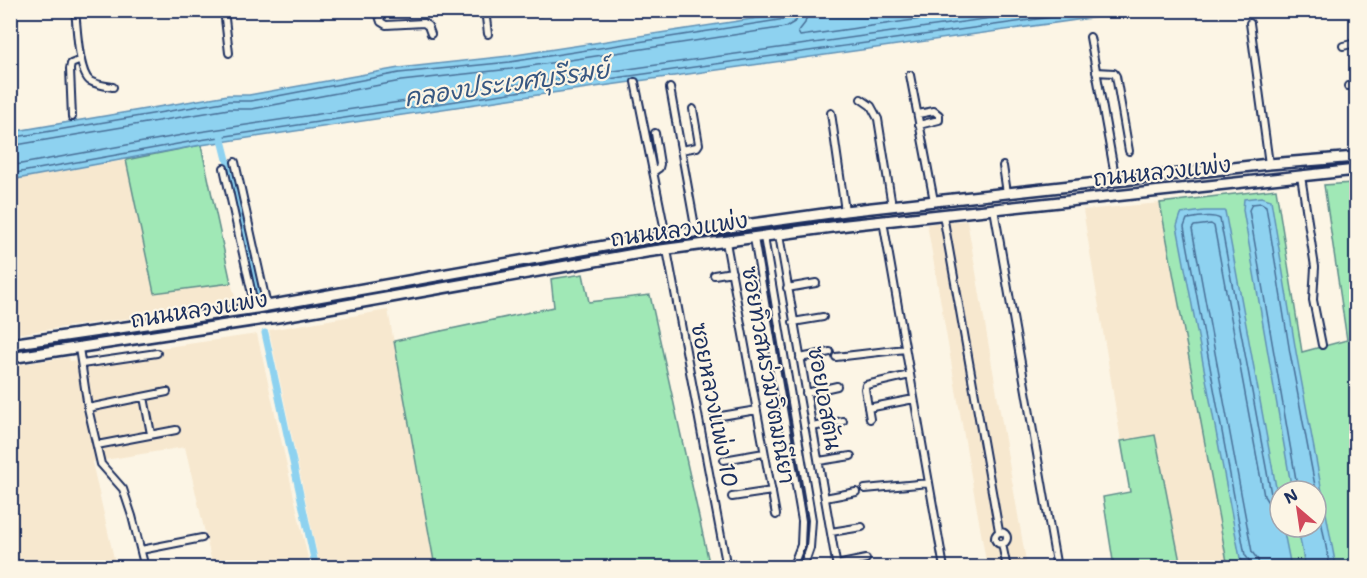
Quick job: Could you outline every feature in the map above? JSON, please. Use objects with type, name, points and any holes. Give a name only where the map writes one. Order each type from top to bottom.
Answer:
[{"type":"main road","name":"ถนนหลวงแพ่ง","points":[[10,344],[255,308],[644,239],[845,211],[1269,164],[1356,157]]},
{"type":"main road","name":"ถนนหลวงแพ่ง","points":[[10,358],[278,317],[646,252],[943,214],[1356,170]]},
{"type":"main road","points":[[845,211],[848,225]]},
{"type":"main road","points":[[644,239],[646,252]]},
{"type":"street","points":[[75,10],[81,60],[87,79],[96,84],[113,87]]},
{"type":"street","points":[[224,10],[230,53]]},
{"type":"street","points":[[377,10],[381,22],[386,25],[424,22],[431,34]]},
{"type":"street","points":[[485,10],[488,34]]},
{"type":"street","points":[[1251,23],[1269,164]]},
{"type":"street","points":[[1090,37],[1116,181]]},
{"type":"street","points":[[1343,46],[1356,43]]},
{"type":"street","points":[[72,117],[70,69],[71,64],[81,60]]},
{"type":"street","points":[[1096,72],[1114,72],[1116,76],[1129,151]]},
{"type":"street","points":[[910,75],[934,201]]},
{"type":"street","points":[[635,82],[666,236]]},
{"type":"street","points":[[1348,86],[1356,85]]},
{"type":"street","points":[[670,88],[696,232]]},
{"type":"street","points":[[861,99],[870,106],[878,119],[892,206]]},
{"type":"street","points":[[681,150],[697,147],[699,144],[693,109]]},
{"type":"street","points":[[918,114],[934,111],[939,115],[937,122],[920,125]]},
{"type":"street","points":[[831,113],[845,211]]},
{"type":"street","points":[[653,172],[659,168],[660,164],[655,133]]},
{"type":"street","points":[[235,162],[267,306]]},
{"type":"street","points":[[1003,166],[1007,193]]},
{"type":"street","points":[[224,168],[255,308]]},
{"type":"street","points":[[1301,176],[1316,267],[1313,300],[1322,345]]},
{"type":"street","points":[[994,209],[1057,567]]},
{"type":"street","points":[[943,214],[999,531],[994,539],[996,543],[1002,544],[1007,567]]},
{"type":"street","points":[[883,221],[944,567]]},
{"type":"street","name":"ซอยเอสตัน","points":[[779,235],[836,566]]},
{"type":"street","points":[[759,238],[772,284],[812,520],[810,548],[803,567]]},
{"type":"street","points":[[759,238],[762,286],[802,521],[801,545],[792,567]]},
{"type":"street","name":"ซอยทิวสนร่วมจิตมณียา","points":[[726,242],[776,515]]},
{"type":"street","name":"ซอยหลวงแพ่ง 10","points":[[667,250],[727,567]]},
{"type":"street","points":[[714,275],[732,272]]},
{"type":"street","points":[[762,286],[772,284]]},
{"type":"street","points":[[787,288],[816,284]]},
{"type":"street","points":[[793,322],[823,316]]},
{"type":"street","points":[[79,348],[88,408],[103,467],[123,489],[145,567]]},
{"type":"street","points":[[800,358],[905,349]]},
{"type":"street","points":[[82,364],[157,353]]},
{"type":"street","points":[[870,419],[866,385],[910,375]]},
{"type":"street","points":[[806,393],[837,386]]},
{"type":"street","points":[[88,408],[167,392]]},
{"type":"street","points":[[144,397],[152,434]]},
{"type":"street","points":[[868,408],[914,399]]},
{"type":"street","points":[[716,417],[757,410]]},
{"type":"street","points":[[812,427],[843,421]]},
{"type":"street","points":[[97,445],[176,430]]},
{"type":"street","points":[[724,460],[764,453]]},
{"type":"street","points":[[819,461],[851,456]]},
{"type":"street","points":[[865,489],[929,483]]},
{"type":"street","points":[[732,497],[772,491]]},
{"type":"street","points":[[825,498],[856,492]]},
{"type":"street","points":[[831,532],[862,527]]},
{"type":"street","points":[[141,550],[202,538]]},
{"type":"street","points":[[836,566],[866,559]]},
{"type":"shaded area","points":[[126,160],[154,293],[231,283],[237,303],[16,334],[10,312],[10,180]]},
{"type":"shaded area","points":[[1160,203],[1228,567],[1181,567],[1155,436],[1121,441],[1083,210]]},
{"type":"shaded area","points":[[967,220],[1027,567],[987,567],[927,224]]},
{"type":"shaded area","points":[[388,310],[435,567],[320,567],[269,330]]},
{"type":"shaded area","points":[[257,334],[310,567],[213,567],[185,447],[92,462],[116,567],[19,567],[10,531],[10,366],[69,357],[70,361]]},
{"type":"green space","points":[[201,145],[231,283],[154,293],[126,160]]},
{"type":"green space","points":[[1352,183],[1356,209],[1356,567],[1228,567],[1160,203],[1276,189],[1302,352],[1347,340],[1324,185]]},
{"type":"green space","points":[[583,274],[589,302],[650,295],[710,567],[435,567],[394,341],[554,307],[551,279]]},
{"type":"green space","points":[[1155,435],[1181,567],[1114,567],[1103,497],[1130,492],[1121,441]]},
{"type":"water","name":"คลองประเวศบุรีรมย์","points":[[804,11],[1141,11],[516,98],[201,145],[11,180],[11,132],[228,95],[249,95],[399,68],[509,56]]},
{"type":"water","points":[[1261,197],[1271,200],[1320,479],[1290,479],[1243,210],[1244,199]]},
{"type":"water","points":[[1225,211],[1274,479],[1268,479],[1268,539],[1285,539],[1291,567],[1247,567],[1240,558],[1177,226],[1181,214]]},
{"type":"water","points":[[1328,524],[1336,567],[1305,567],[1300,539],[1328,539]]},
{"type":"waterway","points":[[221,136],[258,297]]},
{"type":"waterway","points":[[265,333],[316,568]]}]
